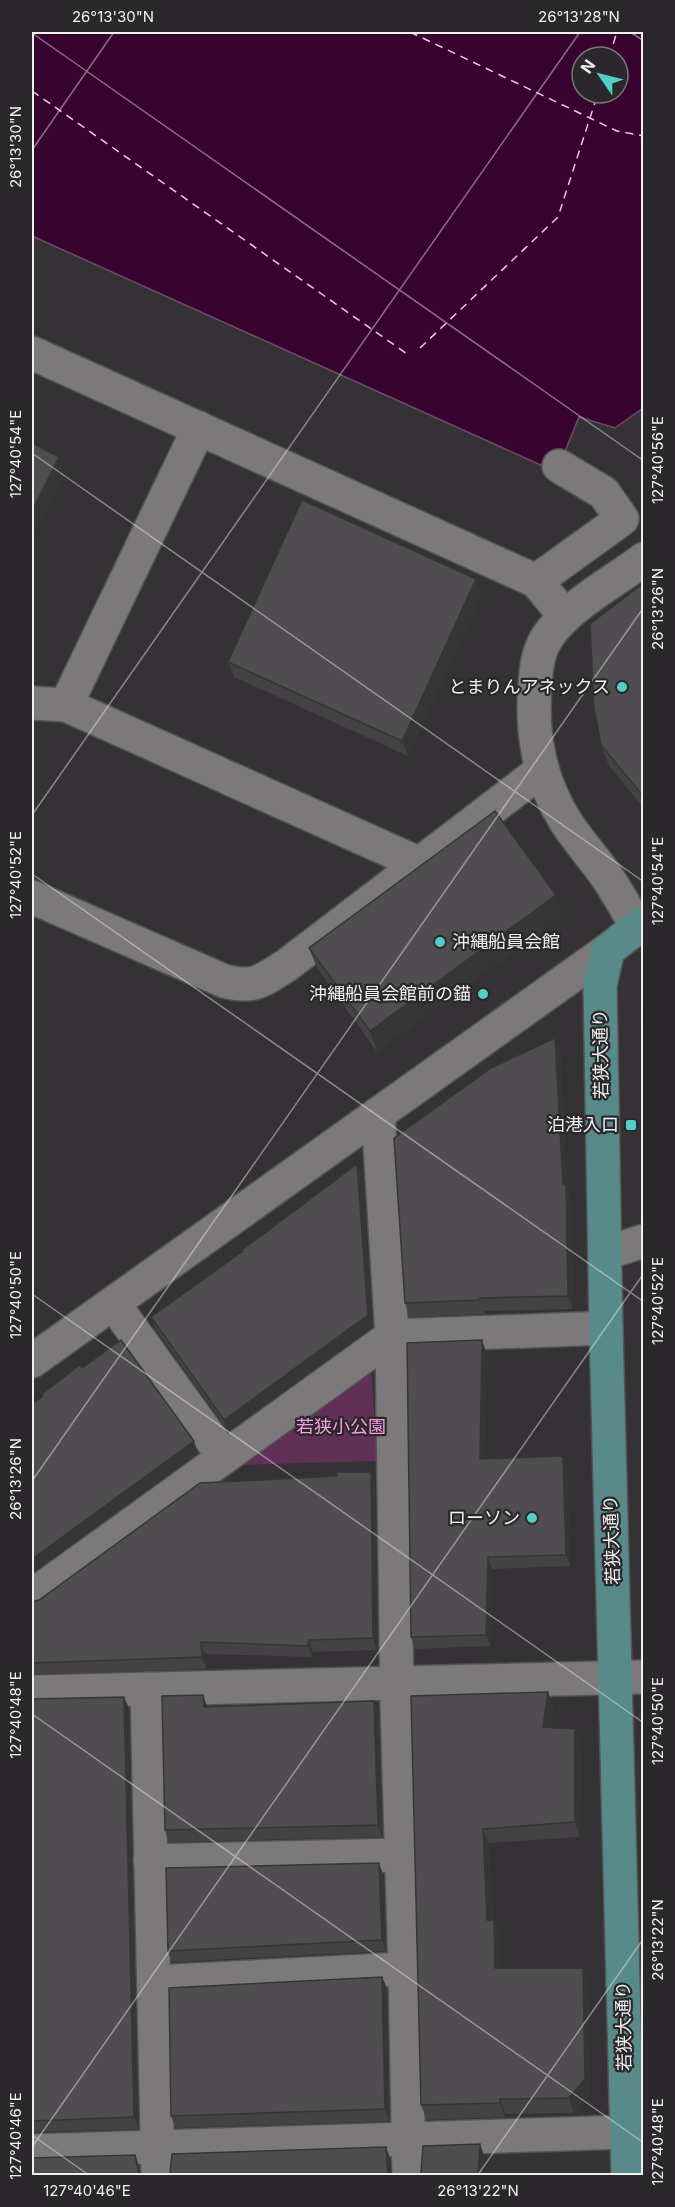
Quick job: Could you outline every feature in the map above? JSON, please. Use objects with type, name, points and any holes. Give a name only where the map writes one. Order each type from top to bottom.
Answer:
[{"type":"main road","points":[[608,950],[640,925]]},
{"type":"main road","name":"若狭大通り","points":[[608,950],[600,985],[606,1328],[630,1677],[628,2175]]},
{"type":"street","points":[[32,353],[537,581],[565,616]]},
{"type":"street","points":[[66,705],[199,428]]},
{"type":"street","points":[[537,581],[621,519],[604,493],[559,466]]},
{"type":"street","points":[[640,925],[567,824],[553,800],[542,770],[535,740],[533,706],[540,649],[550,632],[565,616],[644,559]]},
{"type":"street","points":[[32,703],[66,705],[420,864]]},
{"type":"street","points":[[32,897],[224,981],[242,985],[256,983],[287,965],[542,770]]},
{"type":"street","points":[[32,1361],[608,950]]},
{"type":"street","points":[[378,1114],[392,1336],[396,1683],[409,2175]]},
{"type":"street","points":[[605,1252],[644,1241]]},
{"type":"street","points":[[113,1303],[224,1457]]},
{"type":"street","points":[[32,1596],[392,1336],[606,1328]]},
{"type":"street","points":[[32,1692],[630,1677]]},
{"type":"street","points":[[147,1689],[158,2161]]},
{"type":"street","points":[[150,1861],[401,1855]]},
{"type":"street","points":[[154,1982],[405,1969]]},
{"type":"street","points":[[32,2151],[158,2161],[409,2139],[627,2132]]},
{"type":"green space","name":"若狭小公園","points":[[371,1368],[378,1461],[237,1465]]},
{"type":"shaded area","points":[[32,32],[643,32],[643,408],[615,428],[579,417],[559,466],[554,471],[32,236]]},
{"type":"building","points":[[32,443],[59,457],[32,511]]},
{"type":"building","points":[[302,500],[476,579],[402,741],[228,662]]},
{"type":"building","name":"とまりんアネックス","points":[[644,583],[644,797],[601,745],[594,708],[590,624]]},
{"type":"building","name":"沖縄船員会館","points":[[495,811],[556,895],[370,1031],[309,948]]},
{"type":"building","points":[[644,1007],[644,1142],[641,1008]]},
{"type":"building","points":[[555,1038],[563,1184],[566,1184],[568,1296],[405,1303],[394,1138],[491,1068]]},
{"type":"building","points":[[357,1164],[368,1315],[224,1420],[151,1317],[243,1251]]},
{"type":"building","points":[[121,1340],[194,1441],[32,1559],[32,1404],[80,1365],[82,1368]]},
{"type":"building","points":[[482,1340],[480,1459],[563,1456],[566,1555],[488,1557],[486,1635],[411,1637],[407,1343]]},
{"type":"building","points":[[336,1472],[371,1472],[373,1638],[309,1640],[308,1646],[201,1642],[202,1657],[32,1663],[32,1602],[39,1600],[200,1483],[337,1476]]},
{"type":"building","points":[[548,1692],[543,1727],[575,1729],[575,1822],[483,1829],[487,1920],[494,1920],[495,1968],[583,1968],[585,2079],[569,2098],[500,2099],[500,2103],[421,2105],[411,1696]]},
{"type":"building","points":[[203,1695],[204,1707],[374,1701],[378,1825],[165,1830],[162,1696]]},
{"type":"building","points":[[124,1697],[134,2117],[32,2121],[32,1699]]},
{"type":"building","points":[[379,1863],[382,1940],[168,1951],[166,1868]]},
{"type":"building","points":[[382,1977],[385,2109],[171,2116],[169,1988]]},
{"type":"building","points":[[480,2144],[478,2175],[419,2175],[423,2146]]},
{"type":"building","points":[[386,2147],[388,2174],[390,2175],[168,2175],[172,2154]]},
{"type":"building","points":[[135,2155],[139,2175],[32,2175],[32,2158]]},
{"type":"ferry route","points":[[410,32],[617,131],[644,136]]},
{"type":"ferry route","points":[[613,45],[617,32]]},
{"type":"ferry route","points":[[32,91],[410,356]]},
{"type":"ferry route","points":[[420,348],[558,217],[594,105]]},
{"type":"place","name":"とまりんアネックス","points":[[622,687]]},
{"type":"place","name":"沖縄船員会館","points":[[440,942]]},
{"type":"place","name":"沖縄船員会館前の錨","points":[[483,994]]},
{"type":"place","name":"泊港入口","points":[[631,1125]]},
{"type":"place","name":"ローソン","points":[[532,1518]]}]
